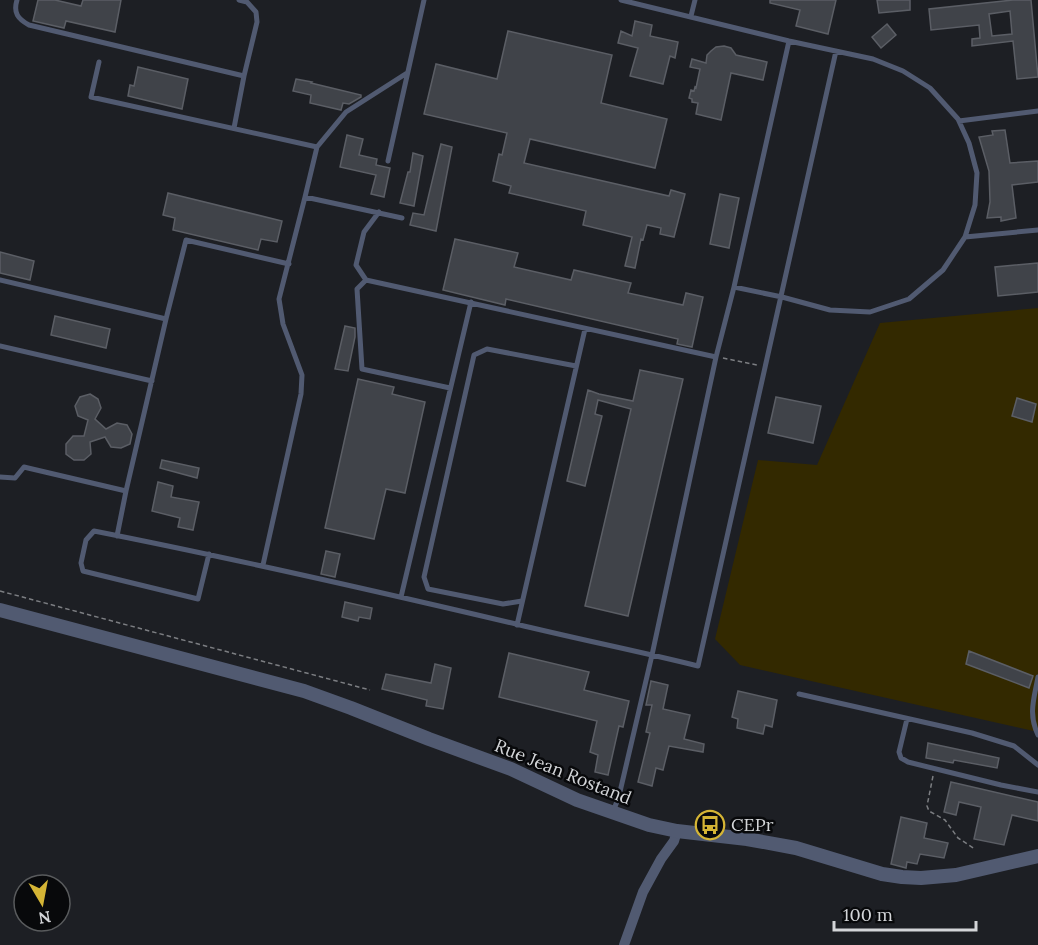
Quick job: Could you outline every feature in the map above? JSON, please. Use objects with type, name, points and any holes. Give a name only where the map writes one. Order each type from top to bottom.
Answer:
[{"type":"street","name":"Rue Jean Rostand","points":[[0,610],[304,691],[511,769],[577,800],[649,825],[796,848],[902,878],[956,875],[1038,856]]},
{"type":"street","points":[[624,945],[643,892],[674,841],[677,831]]},
{"type":"lane","points":[[17,0],[15,8],[19,19],[29,25],[244,76]]},
{"type":"lane","points":[[234,128],[257,22],[256,12],[247,2],[239,0]]},
{"type":"lane","points":[[388,161],[424,0]]},
{"type":"lane","points":[[621,0],[873,59],[903,71],[930,88],[959,121],[969,143],[977,173],[975,205],[965,237],[943,270],[909,298],[870,312],[830,310],[734,287]]},
{"type":"lane","points":[[691,16],[695,0]]},
{"type":"lane","points":[[613,813],[652,655],[716,357],[789,41]]},
{"type":"lane","points":[[209,554],[198,598],[83,571],[81,563],[87,540],[94,531],[117,536],[209,554],[263,565],[698,666],[836,51]]},
{"type":"lane","points":[[99,62],[91,97],[316,147]]},
{"type":"lane","points":[[263,565],[301,394],[302,375],[284,324],[279,299],[316,147],[346,112],[407,73]]},
{"type":"lane","points":[[959,121],[1038,111]]},
{"type":"lane","points":[[305,197],[402,218]]},
{"type":"lane","points":[[379,212],[364,232],[356,265],[366,280],[716,357]]},
{"type":"lane","points":[[965,237],[1038,230]]},
{"type":"lane","points":[[117,536],[186,240],[289,264]]},
{"type":"lane","points":[[0,280],[166,319]]},
{"type":"lane","points":[[366,280],[357,290],[362,369],[450,388]]},
{"type":"lane","points":[[401,597],[471,302]]},
{"type":"lane","points":[[518,625],[585,329]]},
{"type":"lane","points":[[0,346],[152,381]]},
{"type":"lane","points":[[522,601],[503,604],[428,589],[424,577],[474,355],[487,349],[576,366]]},
{"type":"lane","points":[[0,477],[15,478],[24,467],[126,491]]},
{"type":"lane","points":[[1038,677],[1031,710],[1038,735]]},
{"type":"lane","points":[[799,694],[972,733],[1014,746],[1038,765]]},
{"type":"lane","points":[[907,718],[899,752],[901,758],[908,762],[1038,792]]},
{"type":"path","points":[[716,357],[766,367]]},
{"type":"path","points":[[0,591],[370,690]]},
{"type":"path","points":[[934,769],[927,806],[929,811],[945,820],[958,838],[975,849]]},
{"type":"shaded area","points":[[1038,308],[1038,732],[740,665],[715,639],[758,460],[817,465],[880,323]]},
{"type":"building","points":[[38,0],[55,0],[81,6],[83,0],[121,0],[115,32],[66,21],[64,28],[33,21]]},
{"type":"building","points":[[770,0],[836,0],[828,34],[796,26],[800,10],[770,3]]},
{"type":"building","points":[[877,0],[910,0],[910,10],[879,13]]},
{"type":"building","points":[[1031,0],[1038,77],[1017,79],[1013,41],[972,46],[972,39],[980,38],[979,25],[931,30],[929,9]],"holes":[[[1010,11],[1012,34],[992,36],[989,14]]]},
{"type":"building","points":[[635,21],[652,25],[650,36],[678,42],[675,58],[670,56],[663,84],[630,76],[638,48],[618,43],[621,31],[632,36]]},
{"type":"building","points":[[887,24],[896,35],[881,48],[872,37]]},
{"type":"building","points":[[508,31],[612,55],[601,103],[667,119],[655,168],[530,139],[524,163],[669,196],[671,190],[685,194],[674,237],[660,234],[661,228],[647,225],[643,240],[641,239],[635,268],[625,266],[632,237],[583,225],[586,211],[509,193],[511,186],[493,181],[507,133],[424,114],[436,64],[497,79]]},
{"type":"building","points":[[716,47],[731,48],[736,55],[767,62],[763,80],[731,73],[721,120],[696,114],[698,103],[692,102],[689,98],[691,90],[694,91],[696,88],[700,69],[690,67],[692,59],[706,63],[707,55],[711,51]]},
{"type":"building","points":[[138,67],[188,79],[182,109],[128,96],[130,85],[134,86]]},
{"type":"building","points":[[296,79],[361,95],[361,97],[349,104],[343,103],[341,110],[310,103],[311,95],[293,91]]},
{"type":"building","points":[[1005,130],[1010,163],[1038,161],[1038,182],[1012,185],[1016,218],[1001,221],[1001,217],[987,218],[990,202],[989,171],[979,137],[993,135],[992,131]]},
{"type":"building","points":[[347,135],[363,139],[359,155],[377,159],[376,165],[390,168],[384,197],[371,194],[376,175],[340,167]]},
{"type":"building","points":[[441,144],[452,147],[436,231],[410,225],[413,213],[424,215]]},
{"type":"building","points":[[413,153],[423,156],[414,206],[400,203],[408,172],[410,172]]},
{"type":"building","points":[[168,193],[282,221],[277,242],[261,239],[258,250],[173,230],[175,218],[163,215]]},
{"type":"building","points":[[720,194],[739,198],[729,248],[710,244]]},
{"type":"building","points":[[455,239],[518,253],[514,267],[571,280],[574,270],[631,283],[628,293],[683,305],[686,293],[703,297],[692,347],[677,344],[678,339],[506,299],[505,305],[443,290]]},
{"type":"building","points":[[0,252],[34,261],[30,280],[0,273]]},
{"type":"building","points":[[1038,263],[1038,292],[998,296],[995,267]]},
{"type":"building","points":[[55,316],[110,329],[106,348],[51,335]]},
{"type":"building","points":[[345,326],[355,328],[348,371],[335,369]]},
{"type":"building","points":[[640,370],[683,379],[628,616],[585,606],[631,409],[598,400],[595,414],[602,416],[585,486],[567,481],[588,390],[633,401]]},
{"type":"building","points":[[358,379],[394,387],[392,394],[425,402],[405,493],[386,489],[374,539],[325,528]]},
{"type":"building","points":[[90,394],[98,399],[101,408],[95,419],[106,429],[117,423],[127,425],[132,434],[130,444],[121,448],[111,447],[105,437],[90,442],[91,454],[84,460],[74,460],[66,454],[66,444],[73,436],[84,436],[88,420],[78,416],[75,406],[80,397]]},
{"type":"building","points":[[776,397],[821,406],[813,443],[768,433]]},
{"type":"building","points":[[1017,398],[1036,404],[1032,422],[1012,416]]},
{"type":"building","points":[[162,460],[199,468],[197,478],[160,468]]},
{"type":"building","points":[[158,482],[173,486],[171,497],[199,502],[193,530],[178,527],[180,518],[152,511]]},
{"type":"building","points":[[326,551],[340,554],[335,577],[321,574]]},
{"type":"building","points":[[345,602],[372,608],[370,619],[359,617],[358,621],[342,617]]},
{"type":"building","points":[[969,651],[1033,676],[1029,688],[966,664]]},
{"type":"building","points":[[509,653],[589,672],[584,690],[629,701],[623,727],[619,726],[608,775],[595,772],[598,755],[590,752],[597,721],[499,697]]},
{"type":"building","points":[[435,664],[451,668],[443,709],[426,706],[427,700],[382,689],[386,674],[431,683]]},
{"type":"building","points":[[651,681],[668,685],[663,709],[690,715],[684,739],[704,744],[703,752],[669,746],[663,770],[656,768],[652,786],[638,782],[650,733],[646,732],[652,705],[646,705]]},
{"type":"building","points":[[738,691],[777,700],[772,727],[765,725],[763,734],[737,728],[738,719],[732,717]]},
{"type":"building","points":[[928,743],[999,758],[997,768],[954,760],[953,763],[926,758]]},
{"type":"building","points":[[951,782],[1038,802],[1038,821],[1012,815],[1004,845],[974,839],[981,807],[959,802],[956,815],[944,812]]},
{"type":"building","points":[[901,817],[927,823],[924,838],[948,843],[944,858],[920,854],[917,864],[907,862],[906,868],[891,864]]},
{"type":"place","name":"CEPr","points":[[710,825]]}]
